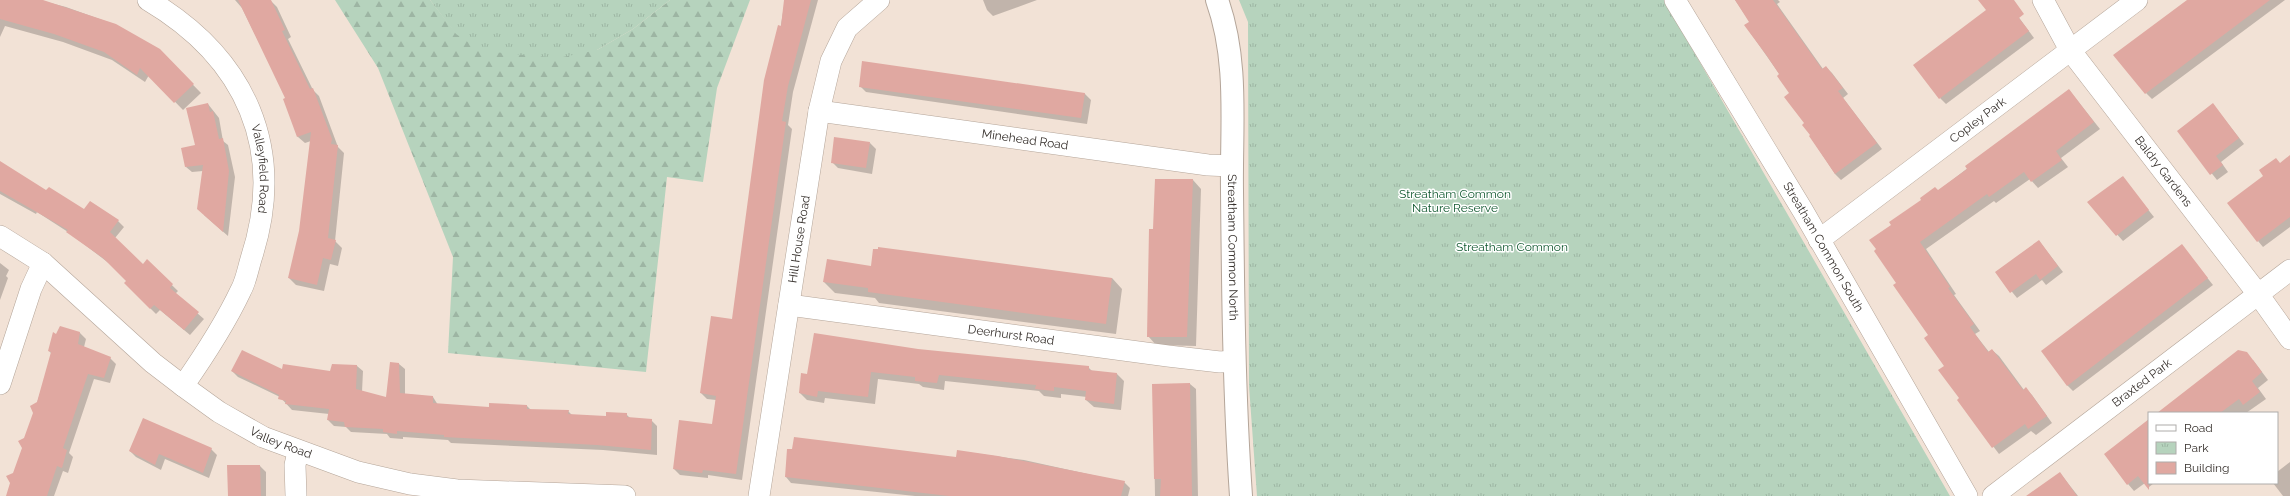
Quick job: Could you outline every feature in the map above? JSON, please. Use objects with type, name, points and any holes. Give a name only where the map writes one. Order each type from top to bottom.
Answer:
[{"type":"main road","name":"Streatham Common North","points":[[1217,0],[1226,25],[1233,80],[1232,166],[1234,361],[1241,496]]},
{"type":"street","name":"Valleyfield Road","points":[[148,0],[185,26],[213,51],[234,78],[252,113],[263,158],[266,178],[263,216],[242,289],[196,368],[183,386]]},
{"type":"street","name":"Hill House Road","points":[[759,496],[819,111],[831,60],[847,28],[879,0]]},
{"type":"street","name":"Streatham Common South","points":[[1675,0],[1820,240],[1967,496]]},
{"type":"street","name":"Baldry Gardens","points":[[2043,0],[2070,50],[2258,294],[2290,339]]},
{"type":"street","name":"Copley Park","points":[[1820,240],[2137,0]]},
{"type":"street","name":"Minehead Road","points":[[819,111],[1208,165],[1232,166]]},
{"type":"street","name":"Valley Road","points":[[0,236],[43,263],[153,363],[183,386],[240,425],[298,452],[358,472],[423,486],[457,490],[625,496]]},
{"type":"street","points":[[0,384],[31,289],[43,263]]},
{"type":"street","name":"Braxted Park","points":[[1993,496],[2290,270]]},
{"type":"street","name":"Deerhurst Road","points":[[789,305],[1168,356],[1220,362],[1234,361]]},
{"type":"street","points":[[296,496],[295,466],[298,452]]},
{"type":"green space","points":[[335,0],[430,0],[456,33],[597,50],[633,29],[670,0],[750,0],[717,88],[703,182],[667,177],[646,372],[448,353],[453,257],[378,68]]},
{"type":"green space","points":[[430,0],[670,0],[633,29],[597,50],[558,58],[482,51],[456,34]]},
{"type":"green space","name":"Streatham Common","points":[[1239,0],[1664,0],[1950,496],[1257,496],[1249,386],[1248,22]]},
{"type":"building","points":[[0,0],[43,0],[116,24],[160,49],[194,84],[174,103],[140,68],[137,75],[104,52],[54,34],[0,19]]},
{"type":"building","points":[[238,0],[271,0],[285,30],[282,31],[310,89],[313,88],[332,139],[331,144],[338,145],[328,238],[336,240],[331,260],[323,258],[317,285],[288,278],[299,231],[311,132],[297,137],[283,99],[285,98]]},
{"type":"building","points":[[784,0],[811,0],[788,86],[782,121],[786,122],[736,474],[703,470],[702,473],[673,469],[679,420],[712,424],[716,396],[700,393],[711,316],[732,319],[764,80],[778,25],[781,26]]},
{"type":"building","points":[[1735,0],[1773,0],[1822,69],[1826,66],[1843,88],[1838,91],[1877,143],[1835,174],[1802,125],[1804,123],[1784,97],[1789,93],[1777,76],[1779,74],[1744,25],[1749,22]]},
{"type":"building","points":[[1978,0],[2014,0],[2024,14],[2019,18],[2029,31],[1939,99],[1913,65],[1986,10]]},
{"type":"building","points":[[2187,0],[2270,0],[2145,94],[2113,55]]},
{"type":"building","points":[[862,61],[1085,93],[1081,118],[859,87]]},
{"type":"building","points":[[2069,89],[2094,122],[2056,151],[2062,160],[2031,182],[2024,172],[1989,197],[1987,194],[1920,242],[1950,287],[1948,288],[1974,324],[1970,327],[1988,352],[1992,349],[2023,390],[2026,387],[2047,416],[2028,429],[2025,424],[1992,448],[1957,400],[1959,398],[1938,370],[1944,366],[1924,338],[1928,335],[1893,285],[1896,283],[1874,251],[1876,249],[1869,240],[1891,225],[1889,222],[1921,200],[1920,198],[1935,187],[1938,190],[1967,169],[1965,166]]},
{"type":"building","points":[[208,103],[210,112],[213,111],[219,139],[223,138],[229,171],[223,232],[197,209],[203,165],[185,167],[181,148],[195,145],[186,108]]},
{"type":"building","points":[[2213,103],[2239,138],[2216,156],[2223,165],[2210,175],[2177,131]]},
{"type":"building","points":[[834,137],[870,142],[866,168],[831,163]]},
{"type":"building","points":[[2290,155],[2290,217],[2257,242],[2227,203],[2263,176],[2259,170],[2276,158],[2280,163]]},
{"type":"building","points":[[0,161],[46,190],[49,187],[84,209],[90,201],[119,220],[110,232],[143,264],[147,259],[173,284],[170,288],[199,312],[184,330],[154,305],[150,309],[124,283],[126,281],[103,258],[66,232],[68,230],[0,191]]},
{"type":"building","points":[[2123,176],[2149,210],[2116,236],[2087,202]]},
{"type":"building","points":[[1155,179],[1193,179],[1187,337],[1147,337],[1149,229],[1153,229]]},
{"type":"building","points":[[2039,240],[2058,266],[2040,280],[2036,274],[2010,293],[1995,272]]},
{"type":"building","points":[[2182,244],[2208,278],[2067,386],[2041,351]]},
{"type":"building","points":[[878,247],[1112,278],[1106,324],[868,292],[868,288],[823,282],[827,259],[871,266],[873,249],[878,249]]},
{"type":"building","points":[[60,326],[80,332],[78,344],[111,357],[104,378],[88,374],[63,448],[67,450],[62,468],[57,466],[47,496],[6,496],[10,483],[6,476],[13,473],[22,448],[18,441],[24,438],[33,413],[30,406],[37,402],[51,352],[48,351],[53,332],[56,334]]},
{"type":"building","points":[[814,333],[918,349],[1089,366],[1089,370],[1117,373],[1114,404],[1085,400],[1086,391],[1054,387],[1054,391],[1035,389],[1036,385],[939,375],[937,383],[915,381],[915,377],[871,372],[868,397],[818,391],[817,397],[799,393],[801,373],[807,374]]},
{"type":"building","points":[[242,350],[282,369],[283,364],[330,371],[332,364],[357,365],[356,389],[386,397],[390,362],[399,363],[400,393],[433,396],[433,403],[489,407],[489,403],[527,405],[527,409],[569,410],[568,414],[606,416],[606,412],[627,413],[627,417],[652,419],[651,450],[597,445],[444,437],[444,435],[397,431],[397,434],[383,432],[383,429],[345,427],[344,422],[327,420],[329,409],[285,404],[286,401],[278,399],[279,395],[231,371]]},
{"type":"building","points":[[2238,350],[2247,352],[2262,372],[2252,381],[2260,392],[2243,405],[2239,399],[2221,412],[2158,412]]},
{"type":"building","points":[[1190,383],[1192,496],[1160,496],[1161,479],[1154,479],[1152,384]]},
{"type":"building","points":[[143,418],[212,448],[203,473],[159,454],[155,465],[129,451]]},
{"type":"building","points":[[2148,420],[2149,490],[2138,476],[2127,485],[2104,454]]},
{"type":"building","points":[[794,437],[956,457],[957,450],[998,456],[1125,481],[1121,496],[949,496],[785,477],[787,449],[792,449]]},
{"type":"building","points":[[227,465],[260,465],[261,496],[228,496]]},
{"type":"building","points":[[2060,472],[2077,496],[2026,496]]},
{"type":"park label","name":"Streatham Common Nature Reserve","points":[[1455,201]]}]
